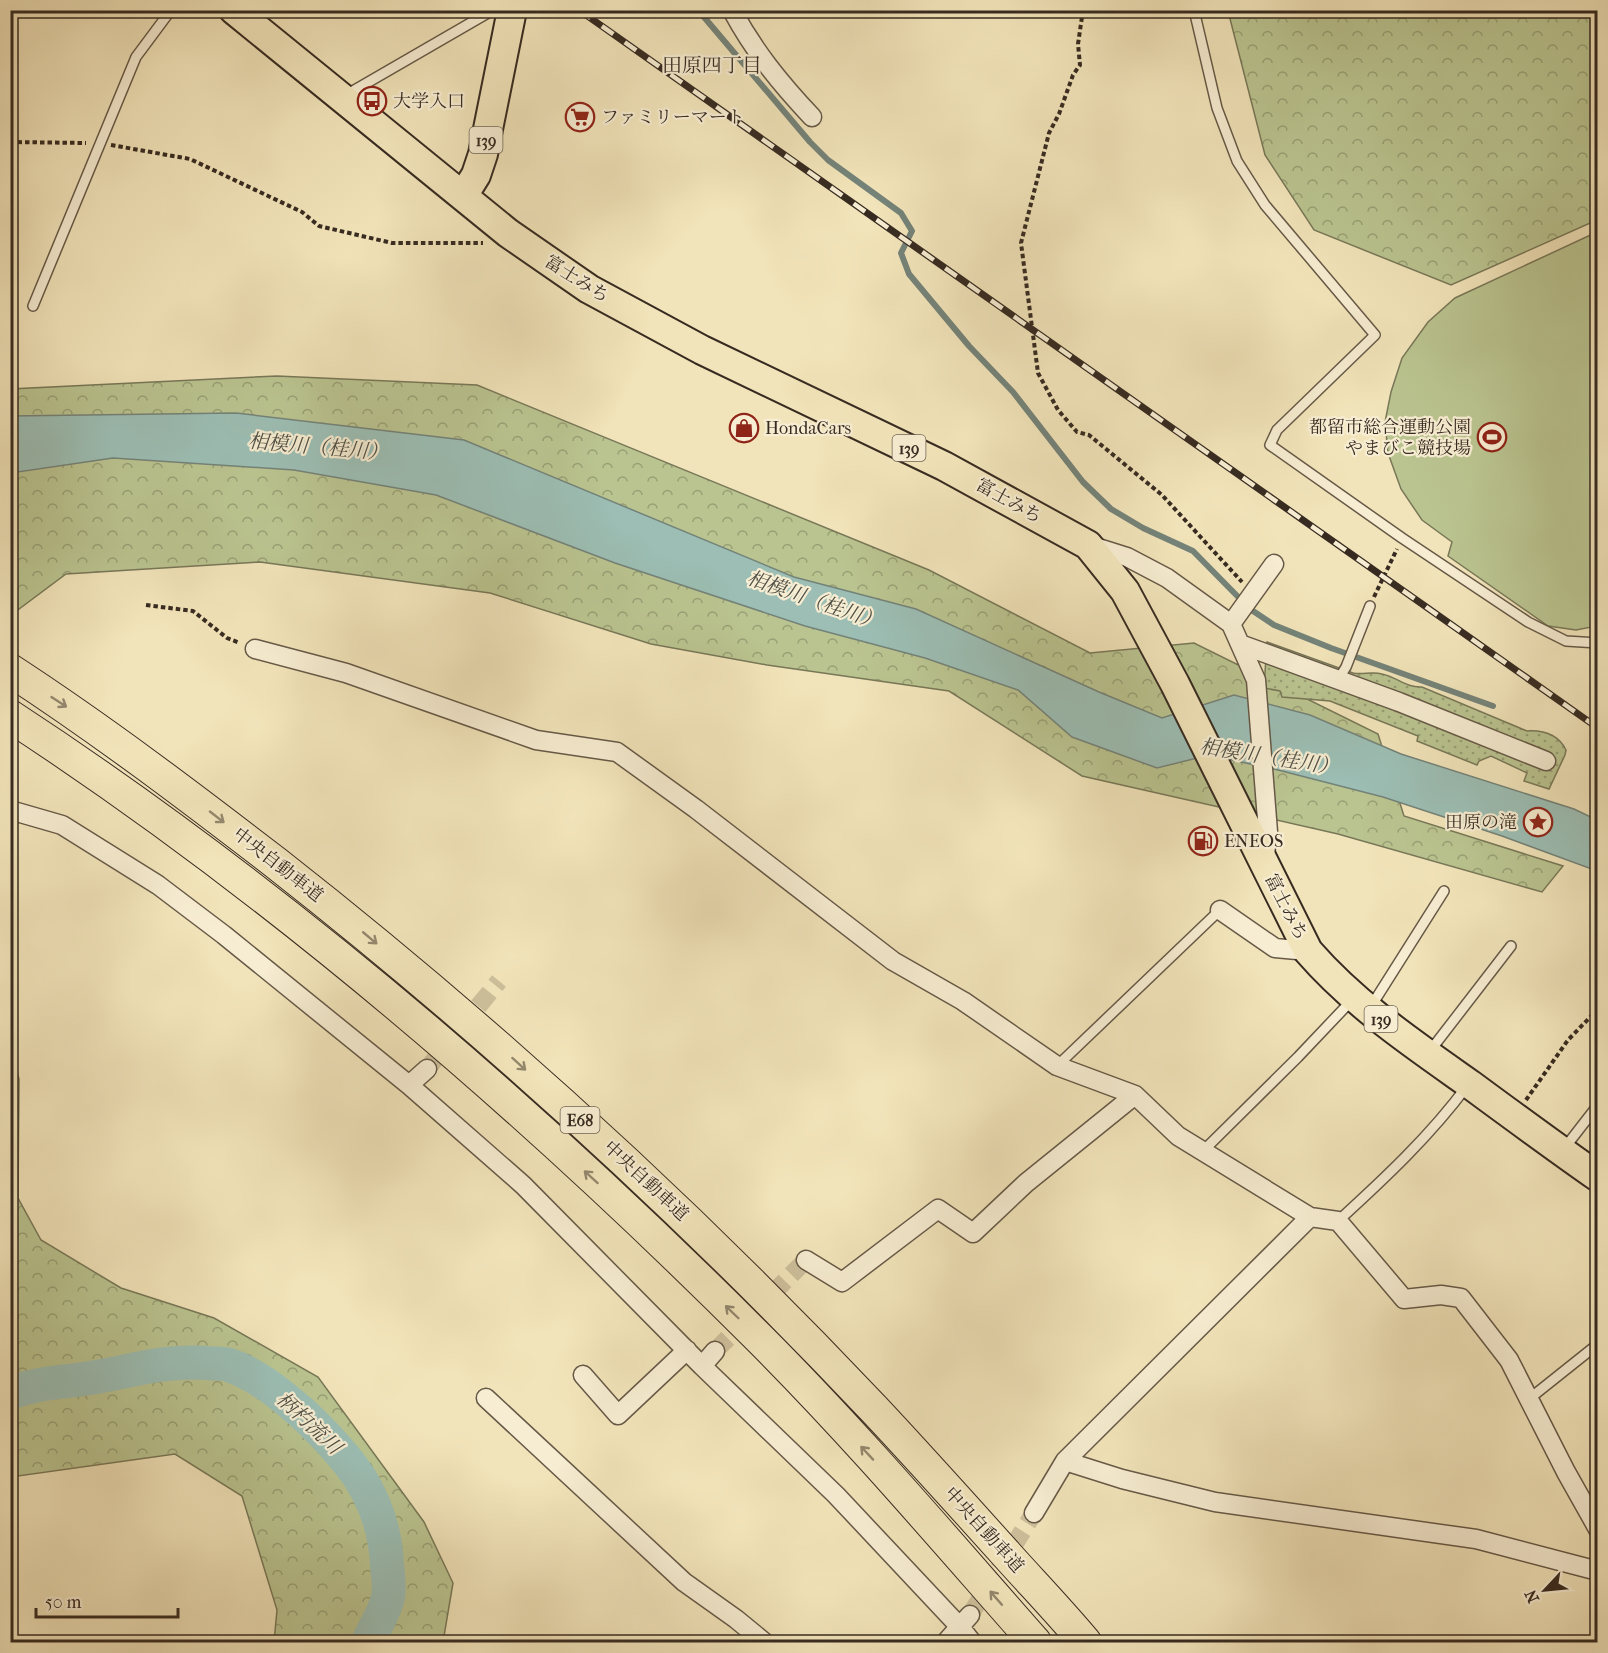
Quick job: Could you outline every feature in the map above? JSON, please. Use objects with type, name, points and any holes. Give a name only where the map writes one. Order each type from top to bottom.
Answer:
[{"type":"highway","name":"富士みち","points":[[234,10],[508,233],[589,289],[702,350],[944,466],[1088,545],[1125,591],[1175,684],[1308,951],[1332,979],[1427,1056],[1598,1177]]},
{"type":"highway","name":"139","points":[[463,196],[476,175],[483,154],[512,10]]},
{"type":"highway","name":"中央自動車道","points":[[10,670],[82,717],[185,792],[352,923],[508,1054],[637,1172],[786,1316],[921,1459],[1085,1642]]},
{"type":"highway","name":"中央自動車道","points":[[10,716],[162,821],[334,953],[485,1081],[614,1197],[761,1340],[897,1484],[1035,1642]]},
{"type":"street","points":[[732,10],[744,33],[774,77],[812,117]]},
{"type":"street","points":[[1088,545],[1127,557],[1167,578],[1243,607]]},
{"type":"street","points":[[1264,863],[1268,832],[1257,680],[1240,644],[1243,607],[1274,564]]},
{"type":"street","points":[[1240,644],[1342,674],[1546,761]]},
{"type":"street","points":[[255,649],[346,673],[536,740],[616,752],[696,809],[893,961],[963,1001],[1057,1066],[1135,1095],[1178,1136],[1310,1218],[1338,1221],[1404,1299],[1441,1295],[1461,1298],[1509,1360],[1598,1529]]},
{"type":"street","points":[[10,810],[62,825],[158,885],[224,935],[409,1085],[523,1185],[702,1366],[965,1621],[972,1642]]},
{"type":"street","points":[[1220,909],[1275,948],[1308,951]]},
{"type":"street","points":[[409,1085],[427,1069]]},
{"type":"street","points":[[806,1260],[842,1282],[938,1209],[973,1233],[1026,1184],[1135,1095]]},
{"type":"street","points":[[1034,1513],[1065,1461],[1310,1218]]},
{"type":"street","points":[[582,1375],[618,1414],[687,1350]]},
{"type":"street","points":[[702,1366],[715,1351]]},
{"type":"street","points":[[486,1398],[684,1582],[764,1642]]},
{"type":"street","points":[[1065,1461],[1122,1479],[1215,1502],[1476,1539],[1598,1571]]},
{"type":"street","points":[[946,1642],[965,1621]]},
{"type":"lane","points":[[33,306],[136,57],[171,10]]},
{"type":"lane","points":[[341,98],[493,10]]},
{"type":"lane","points":[[1194,10],[1217,108],[1237,161],[1265,205],[1375,335],[1277,430],[1270,445],[1402,538],[1528,622],[1566,641],[1598,643]]},
{"type":"lane","points":[[1342,674],[1370,606]]},
{"type":"lane","points":[[1203,1151],[1298,1057],[1361,1004],[1444,891]]},
{"type":"lane","points":[[1057,1066],[1220,909]]},
{"type":"lane","points":[[1427,1056],[1511,946]]},
{"type":"lane","points":[[1338,1221],[1385,1178],[1454,1103],[1468,1084]]},
{"type":"lane","points":[[1562,1152],[1598,1105]]},
{"type":"lane","points":[[1529,1399],[1598,1344]]},
{"type":"path","points":[[1083,10],[1078,44],[1080,65],[1073,75],[1059,114],[1049,132],[1021,243],[1038,373],[1058,410],[1077,432],[1089,435],[1162,495],[1243,607]]},
{"type":"path","points":[[10,142],[101,143],[190,159],[302,212],[319,226],[392,243],[484,243],[508,233]]},
{"type":"path","points":[[1370,606],[1402,538]]},
{"type":"path","points":[[146,605],[193,611],[227,638],[255,649]]},
{"type":"path","points":[[1514,1117],[1568,1040],[1598,1009]]},
{"type":"green space","points":[[1228,11],[1597,11],[1597,220],[1451,285],[1314,230],[1265,155]]},
{"type":"green space","name":"都留市総合運動公園 やまびこ競技場","points":[[1597,232],[1597,626],[1576,630],[1548,626],[1448,556],[1452,542],[1422,520],[1401,489],[1388,453],[1385,422],[1391,392],[1402,358],[1428,322],[1455,298]]},
{"type":"green space","points":[[277,376],[477,385],[929,570],[1090,653],[1194,643],[1378,734],[1404,816],[1563,866],[1542,892],[1338,834],[1082,776],[949,691],[767,665],[651,644],[490,593],[260,562],[66,574],[11,615],[10,389]]},
{"type":"green space","points":[[1267,642],[1353,673],[1387,675],[1411,686],[1422,687],[1527,731],[1550,734],[1563,745],[1566,750],[1565,755],[1549,789],[1524,781],[1527,773],[1491,756],[1479,761],[1477,765],[1417,741],[1418,736],[1330,701],[1282,697],[1280,691],[1264,688]]},
{"type":"green space","points":[[11,1049],[19,1079],[18,1198],[41,1240],[121,1288],[214,1318],[318,1377],[424,1522],[453,1583],[443,1642],[274,1642],[277,1610],[242,1496],[175,1454],[11,1477]]},
{"type":"water","name":"相模川（桂川）","points":[[236,413],[464,440],[794,577],[916,609],[1162,718],[1234,695],[1310,715],[1401,754],[1574,809],[1597,820],[1597,871],[1502,836],[1383,797],[1278,770],[1209,755],[1157,768],[1072,737],[1018,690],[925,658],[805,626],[615,563],[436,495],[294,470],[113,458],[11,473],[11,416]]},
{"type":"waterway","points":[[698,10],[810,142],[828,160],[901,213],[912,231],[901,253],[909,274],[969,346],[1013,392],[1083,482],[1111,509],[1143,528],[1193,551],[1250,609],[1274,625],[1493,706]]},
{"type":"waterway","name":"柄杓流川","points":[[10,1393],[41,1385],[191,1362],[229,1365],[267,1385],[301,1412],[349,1462],[361,1480],[379,1519],[384,1541],[389,1593],[387,1603],[368,1642]]},
{"type":"tunnel","points":[[427,1069],[499,981]]},
{"type":"tunnel","points":[[715,1351],[806,1260]]},
{"type":"tunnel","points":[[970,1615],[1034,1513]]},
{"type":"railway","points":[[579,10],[1598,728]]},
{"type":"place","name":"大学入口","points":[[372,101]]},
{"type":"place","name":"ファミリーマート","points":[[580,117]]},
{"type":"place","name":"HondaCars","points":[[744,428]]},
{"type":"place","name":"都留市総合運動公園 やまびこ競技場","points":[[1492,437]]},
{"type":"place","name":"田原の滝","points":[[1538,822]]},
{"type":"place","name":"ENEOS","points":[[1203,841]]},
{"type":"district","name":"田原四丁目","points":[[712,65]]}]
